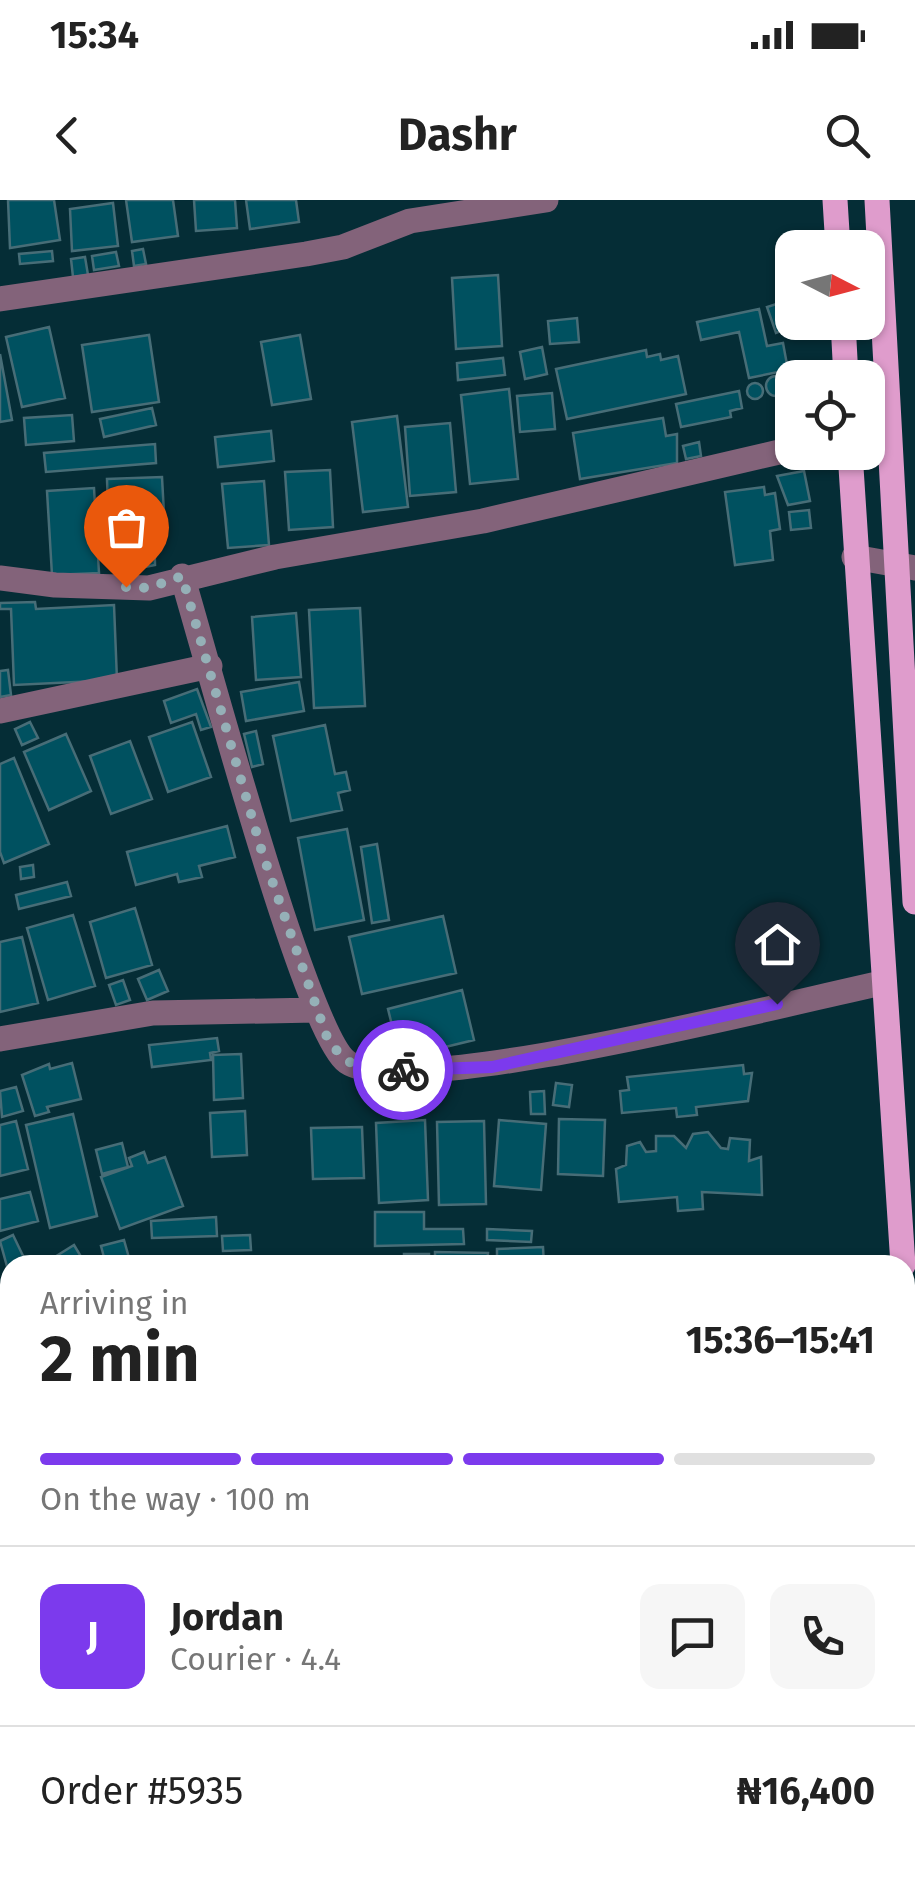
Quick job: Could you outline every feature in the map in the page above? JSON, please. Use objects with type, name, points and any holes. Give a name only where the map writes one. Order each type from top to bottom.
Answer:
[{"type":"main road","points":[[835,200],[837,230]]},
{"type":"main road","points":[[877,200],[907,566],[915,902]]},
{"type":"main road","points":[[851,470],[902,1255]]},
{"type":"street","points":[[0,299],[306,254],[343,247],[410,221],[546,200]]},
{"type":"street","points":[[0,578],[149,588],[182,576],[483,520],[775,453]]},
{"type":"street","points":[[854,556],[907,566]]},
{"type":"street","points":[[182,576],[262,852],[316,1010],[328,1040],[345,1062],[367,1070],[492,1067],[882,983]]},
{"type":"street","points":[[0,711],[210,666]]},
{"type":"street","points":[[0,1040],[154,1013],[316,1010]]},
{"type":"building","points":[[8,200],[54,200],[60,240],[10,248]]},
{"type":"building","points":[[126,200],[173,200],[178,236],[132,242]]},
{"type":"building","points":[[194,200],[235,200],[237,228],[196,231]]},
{"type":"building","points":[[246,200],[296,200],[299,222],[250,229]]},
{"type":"building","points":[[113,203],[118,246],[72,251],[70,209]]},
{"type":"building","points":[[143,249],[146,264],[134,266],[132,251]]},
{"type":"building","points":[[52,251],[53,261],[20,264],[19,254]]},
{"type":"building","points":[[116,252],[119,266],[94,270],[92,256]]},
{"type":"building","points":[[85,257],[88,275],[73,277],[71,259]]},
{"type":"building","points":[[498,275],[502,346],[456,349],[452,278]]},
{"type":"building","points":[[775,304],[775,330],[767,307]]},
{"type":"building","points":[[759,309],[767,346],[783,343],[786,360],[775,360],[775,373],[749,378],[739,332],[701,340],[697,322]]},
{"type":"building","points":[[577,318],[579,342],[550,344],[548,321]]},
{"type":"building","points":[[49,327],[65,398],[22,407],[6,337]]},
{"type":"building","points":[[149,335],[159,402],[92,412],[82,345]]},
{"type":"building","points":[[300,335],[311,399],[272,405],[261,342]]},
{"type":"building","points":[[542,347],[547,374],[525,379],[520,352]]},
{"type":"building","points":[[646,350],[647,357],[660,354],[661,360],[678,356],[686,394],[567,419],[556,369]]},
{"type":"building","points":[[0,354],[12,420],[0,422]]},
{"type":"building","points":[[503,358],[505,375],[458,380],[457,363]]},
{"type":"building","points":[[775,376],[775,396],[766,386]]},
{"type":"building","points":[[755,383],[763,391],[755,399],[747,391]]},
{"type":"building","points":[[509,389],[518,479],[470,484],[461,395]]},
{"type":"building","points":[[739,391],[742,408],[730,411],[731,417],[681,427],[676,404]]},
{"type":"building","points":[[552,393],[555,429],[520,432],[517,396]]},
{"type":"building","points":[[152,408],[156,425],[104,437],[100,419]]},
{"type":"building","points":[[72,415],[74,441],[26,445],[24,418]]},
{"type":"building","points":[[397,416],[408,507],[363,512],[352,422]]},
{"type":"building","points":[[663,418],[666,436],[677,434],[677,463],[580,479],[573,433]]},
{"type":"building","points":[[450,423],[456,492],[410,496],[405,427]]},
{"type":"building","points":[[271,431],[274,461],[218,467],[215,437]]},
{"type":"building","points":[[699,442],[701,456],[686,459],[683,446]]},
{"type":"building","points":[[155,444],[156,463],[46,472],[44,453]]},
{"type":"building","points":[[330,470],[333,527],[289,530],[285,472]]},
{"type":"building","points":[[804,471],[810,501],[788,505],[777,476]]},
{"type":"building","points":[[162,477],[164,514],[154,515],[155,565],[115,573],[114,566],[110,566],[107,479]]},
{"type":"building","points":[[264,481],[269,545],[228,548],[222,484]]},
{"type":"building","points":[[764,487],[765,495],[775,493],[780,529],[770,531],[773,560],[735,565],[725,492]]},
{"type":"building","points":[[94,488],[99,573],[52,575],[47,491]]},
{"type":"building","points":[[809,510],[811,528],[791,530],[789,512]]},
{"type":"building","points":[[35,602],[36,609],[114,605],[117,680],[14,685],[11,609],[0,609],[0,603]]},
{"type":"building","points":[[360,608],[365,706],[314,708],[309,610]]},
{"type":"building","points":[[296,613],[301,677],[256,680],[252,617]]},
{"type":"building","points":[[8,670],[11,695],[0,697],[0,671]]},
{"type":"building","points":[[299,682],[304,711],[246,721],[241,692]]},
{"type":"building","points":[[197,689],[211,727],[201,730],[196,714],[171,723],[164,701]]},
{"type":"building","points":[[30,722],[38,738],[22,745],[15,729]]},
{"type":"building","points":[[192,722],[211,777],[168,792],[149,737]]},
{"type":"building","points":[[325,725],[335,774],[346,772],[350,790],[338,793],[342,810],[291,821],[273,736]]},
{"type":"building","points":[[256,731],[263,764],[252,767],[244,734]]},
{"type":"building","points":[[66,734],[91,791],[49,810],[24,752]]},
{"type":"building","points":[[130,741],[152,799],[111,814],[90,756]]},
{"type":"building","points":[[14,758],[49,844],[4,863],[0,852],[0,764]]},
{"type":"building","points":[[227,826],[235,857],[199,866],[202,877],[179,882],[177,874],[136,885],[127,852]]},
{"type":"building","points":[[347,829],[364,920],[315,930],[298,838]]},
{"type":"building","points":[[377,844],[389,920],[372,923],[361,847]]},
{"type":"building","points":[[33,865],[34,877],[21,879],[20,867]]},
{"type":"building","points":[[67,882],[71,896],[19,909],[16,895]]},
{"type":"building","points":[[135,908],[152,965],[106,978],[90,922]]},
{"type":"building","points":[[73,915],[95,986],[48,1000],[27,928]]},
{"type":"building","points":[[443,916],[456,973],[362,994],[349,937]]},
{"type":"building","points":[[22,937],[38,1003],[0,1012],[0,942]]},
{"type":"building","points":[[159,970],[168,991],[147,1000],[138,979]]},
{"type":"building","points":[[123,980],[130,1000],[116,1005],[109,985]]},
{"type":"building","points":[[462,990],[474,1040],[400,1058],[388,1009]]},
{"type":"building","points":[[217,1038],[219,1051],[210,1053],[211,1060],[152,1067],[149,1045]]},
{"type":"building","points":[[241,1054],[243,1098],[214,1100],[213,1055]]},
{"type":"building","points":[[72,1063],[81,1099],[47,1107],[49,1112],[35,1116],[22,1075],[49,1064],[50,1069]]},
{"type":"building","points":[[743,1065],[744,1074],[752,1073],[748,1101],[696,1107],[697,1115],[677,1117],[676,1108],[622,1113],[620,1091],[629,1090],[627,1077]]},
{"type":"building","points":[[556,1083],[572,1085],[569,1107],[553,1105]]},
{"type":"building","points":[[16,1087],[23,1111],[2,1117],[0,1091]]},
{"type":"building","points":[[544,1091],[545,1114],[531,1114],[530,1092]]},
{"type":"building","points":[[245,1111],[247,1155],[212,1157],[210,1113]]},
{"type":"building","points":[[73,1114],[97,1216],[50,1228],[26,1125]]},
{"type":"building","points":[[559,1119],[605,1120],[603,1176],[558,1174]]},
{"type":"building","points":[[425,1120],[428,1200],[379,1203],[376,1123]]},
{"type":"building","points":[[499,1120],[546,1124],[541,1190],[494,1186]]},
{"type":"building","points":[[16,1121],[28,1169],[0,1176],[0,1125]]},
{"type":"building","points":[[484,1121],[486,1204],[439,1205],[437,1122]]},
{"type":"building","points":[[362,1127],[364,1178],[313,1179],[311,1128]]},
{"type":"building","points":[[708,1132],[721,1148],[728,1149],[730,1138],[750,1140],[749,1161],[761,1157],[762,1195],[702,1192],[703,1209],[678,1211],[677,1197],[619,1202],[616,1169],[626,1165],[627,1146],[640,1142],[646,1152],[656,1151],[656,1136],[674,1136],[686,1148],[693,1134]]},
{"type":"building","points":[[122,1143],[128,1167],[102,1174],[96,1150]]},
{"type":"building","points":[[144,1152],[148,1163],[165,1157],[183,1206],[120,1229],[101,1177],[132,1166],[129,1158]]},
{"type":"building","points":[[30,1192],[38,1221],[0,1231],[0,1199]]},
{"type":"building","points":[[375,1212],[424,1212],[424,1229],[463,1229],[464,1244],[375,1246]]},
{"type":"building","points":[[216,1217],[217,1236],[152,1238],[151,1221]]},
{"type":"building","points":[[487,1229],[532,1231],[531,1242],[487,1240]]},
{"type":"building","points":[[13,1235],[23,1255],[4,1255],[0,1241]]},
{"type":"building","points":[[250,1235],[251,1250],[223,1251],[222,1236]]},
{"type":"building","points":[[124,1240],[128,1255],[103,1255],[101,1246]]},
{"type":"building","points":[[74,1245],[80,1255],[58,1255]]},
{"type":"building","points":[[543,1247],[543,1255],[497,1255],[497,1249]]},
{"type":"building","points":[[435,1252],[488,1253],[488,1255]]},
{"type":"way so far","points":[[126,587],[149,588],[182,576],[262,852],[328,1040],[345,1062],[367,1070],[403,1070]]},
{"type":"route","points":[[403,1070],[492,1067],[777,1004]]}]
